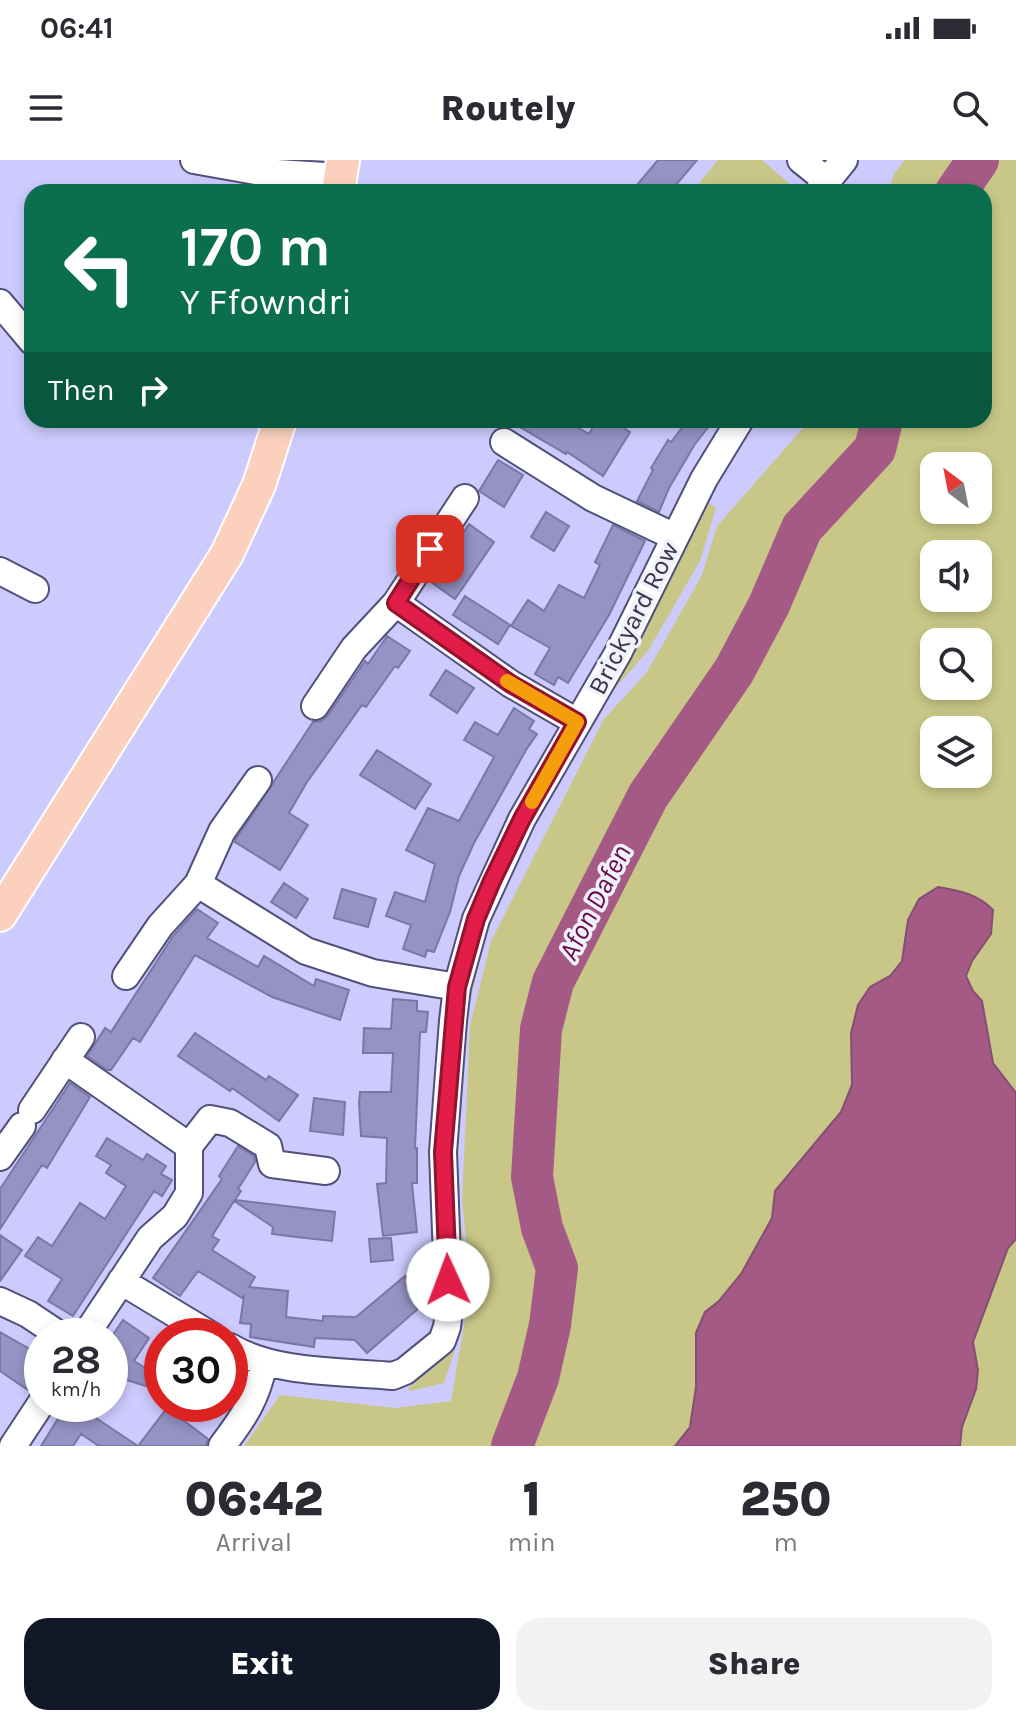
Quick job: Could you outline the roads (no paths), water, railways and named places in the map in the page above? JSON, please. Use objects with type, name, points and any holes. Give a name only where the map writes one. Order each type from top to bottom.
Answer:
[{"type":"main road","points":[[0,915],[227,554],[259,485],[277,428]]},
{"type":"street","points":[[194,160],[261,172],[340,176]]},
{"type":"street","points":[[801,160],[820,184]]},
{"type":"street","points":[[824,184],[844,160]]},
{"type":"street","points":[[0,303],[24,332]]},
{"type":"street","name":"Brickyard Row","points":[[248,1355],[264,1362],[393,1376],[405,1371],[442,1341],[449,1311],[443,1152],[457,987],[476,919],[522,819],[618,653],[704,479],[735,428]]},
{"type":"street","points":[[504,442],[593,498],[675,537]]},
{"type":"street","points":[[315,706],[354,648],[387,611],[413,575],[465,498]]},
{"type":"street","points":[[0,571],[35,589]]},
{"type":"street","points":[[387,611],[577,722]]},
{"type":"street","points":[[126,976],[160,926],[198,884],[222,831],[258,780]]},
{"type":"street","points":[[198,884],[306,951],[373,973],[457,987]]},
{"type":"street","points":[[0,1157],[81,1037]]},
{"type":"street","points":[[65,1060],[189,1146]]},
{"type":"street","points":[[97,1318],[150,1238],[175,1216],[189,1193],[189,1146],[210,1119],[230,1123],[268,1146],[272,1164],[326,1171]]},
{"type":"street","points":[[121,1281],[182,1318]]},
{"type":"street","points":[[0,1301],[34,1318]]},
{"type":"street","points":[[222,1446],[250,1407],[259,1388],[264,1362]]},
{"type":"street","points":[[13,1446],[29,1422]]},
{"type":"waterway","name":"Afon Dafen","points":[[962,184],[978,160]]},
{"type":"waterway","name":"Afon Dafen","points":[[512,1446],[538,1378],[550,1325],[557,1268],[542,1228],[532,1177],[541,1029],[553,982],[648,796],[734,671],[769,605],[802,528],[875,449],[880,428]]}]
